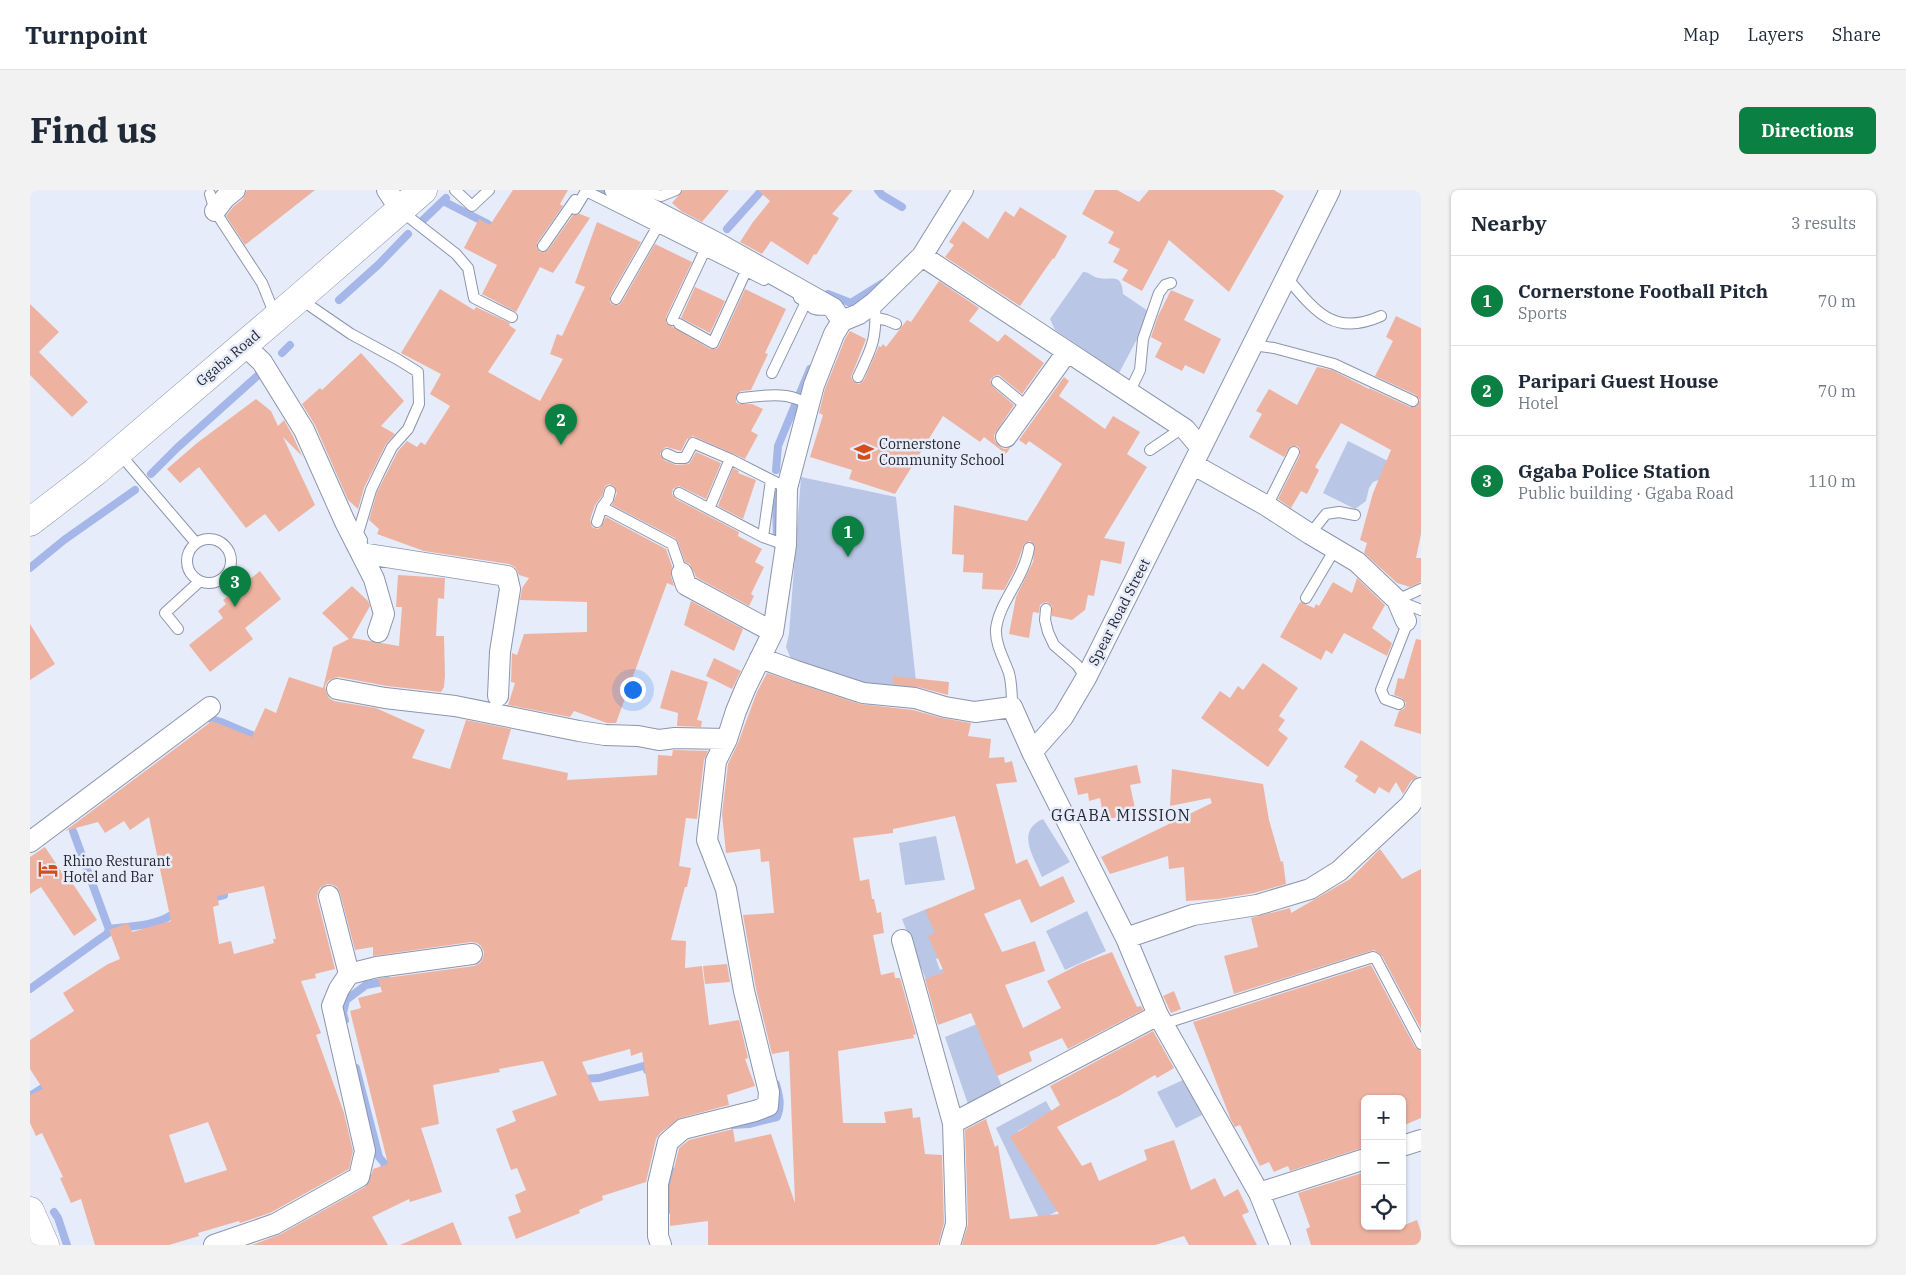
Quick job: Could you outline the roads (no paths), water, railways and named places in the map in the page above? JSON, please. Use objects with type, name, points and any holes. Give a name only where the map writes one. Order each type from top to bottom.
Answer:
[{"type":"street","name":"Ggaba Road","points":[[30,522],[118,452],[299,298],[394,200],[423,190]]},
{"type":"street","points":[[615,190],[652,210],[661,221],[721,245],[837,315],[859,314],[876,310],[922,256],[963,190]]},
{"type":"street","name":"Spear Road Street","points":[[1032,752],[1063,717],[1086,678],[1330,190]]},
{"type":"street","points":[[922,256],[1186,429],[1197,456],[1267,506],[1358,562],[1413,615]]},
{"type":"street","points":[[661,1245],[658,1236],[658,1184],[668,1142],[683,1129],[768,1106],[769,1092],[744,991],[726,889],[707,840],[716,761],[727,739],[736,711],[773,632],[786,544],[779,484],[834,334],[837,315]]},
{"type":"street","points":[[244,345],[262,362],[304,430],[345,522],[364,554],[374,579],[384,614],[378,632]]},
{"type":"street","points":[[1006,437],[1067,352]]},
{"type":"street","points":[[364,554],[507,576],[510,589],[500,652],[498,696]]},
{"type":"street","points":[[682,573],[686,585],[773,632]]},
{"type":"street","points":[[760,658],[863,693],[915,698],[945,707],[975,712],[1012,707],[1032,752],[1126,938],[1161,1019],[1259,1193],[1280,1245]]},
{"type":"street","points":[[337,689],[385,698],[455,706],[579,731],[638,736],[659,740],[675,738],[727,739]]},
{"type":"street","points":[[30,842],[210,707]]},
{"type":"street","points":[[1126,938],[1193,915],[1257,905],[1310,889],[1339,871],[1410,805],[1421,788]]},
{"type":"street","points":[[328,896],[349,974]]},
{"type":"street","points":[[902,940],[953,1123],[956,1224],[950,1245]]},
{"type":"street","points":[[214,1245],[275,1224],[360,1178],[365,1151],[332,1006],[339,989],[349,974],[377,967],[472,954]]},
{"type":"street","points":[[953,1123],[1161,1019]]},
{"type":"street","points":[[1406,1145],[1421,1140]]},
{"type":"street","points":[[1259,1193],[1361,1160]]},
{"type":"lane","points":[[455,190],[472,206],[489,190]]},
{"type":"lane","points":[[543,246],[582,190]]},
{"type":"lane","points":[[642,190],[660,196],[676,190]]},
{"type":"lane","points":[[575,209],[586,191],[661,221],[704,252],[746,270],[806,302],[812,309],[837,315]]},
{"type":"lane","points":[[221,197],[262,282],[276,318]]},
{"type":"lane","points":[[394,200],[456,254],[468,268],[474,298],[512,317]]},
{"type":"lane","points":[[616,299],[661,221]]},
{"type":"lane","points":[[704,252],[676,322],[713,343],[746,270]]},
{"type":"lane","points":[[1287,278],[1316,311],[1327,318],[1353,324],[1366,323],[1381,316]]},
{"type":"lane","points":[[1129,393],[1140,370],[1143,339],[1159,293],[1165,285],[1171,282]]},
{"type":"lane","points":[[299,298],[351,334],[418,372],[419,404],[410,424],[392,447],[371,490],[358,533],[364,554]]},
{"type":"lane","points":[[772,373],[806,302]]},
{"type":"lane","points":[[876,310],[886,320],[896,324]]},
{"type":"lane","points":[[858,377],[873,345],[876,310]]},
{"type":"lane","points":[[1253,345],[1274,348],[1334,364],[1413,401]]},
{"type":"lane","points":[[997,382],[1027,407]]},
{"type":"lane","points":[[742,398],[762,395],[788,396],[798,401],[809,403]]},
{"type":"lane","points":[[1150,450],[1178,431],[1186,429]]},
{"type":"lane","points":[[667,454],[676,458],[685,458],[693,443],[779,484],[763,538]]},
{"type":"lane","points":[[118,452],[196,542]]},
{"type":"lane","points":[[1267,506],[1294,452]]},
{"type":"lane","points":[[709,509],[730,459]]},
{"type":"lane","points":[[596,522],[610,491]]},
{"type":"lane","points":[[678,493],[763,538],[786,544]]},
{"type":"lane","points":[[602,507],[672,544],[682,573]]},
{"type":"lane","points":[[1310,534],[1326,514],[1338,512],[1355,515]]},
{"type":"lane","points":[[206,539],[217,541],[226,548],[231,558],[229,570],[221,578],[211,583],[200,581],[191,574],[186,563],[188,552],[196,542],[206,539]]},
{"type":"lane","points":[[1012,707],[1009,675],[997,640],[996,630],[999,615],[1027,561],[1029,548]]},
{"type":"lane","points":[[1306,598],[1335,549]]},
{"type":"lane","points":[[178,629],[165,613],[200,581]]},
{"type":"lane","points":[[1397,600],[1421,589]]},
{"type":"lane","points":[[1046,609],[1048,632],[1054,645],[1077,665],[1086,678]]},
{"type":"lane","points":[[1399,704],[1385,699],[1381,690],[1405,629],[1413,615]]},
{"type":"lane","points":[[1161,1019],[1373,957],[1376,959],[1421,1044]]},
{"type":"waterway","points":[[600,190],[615,200]]},
{"type":"waterway","points":[[727,229],[762,190]]},
{"type":"waterway","points":[[878,190],[882,195],[902,207]]},
{"type":"waterway","points":[[422,221],[446,198]]},
{"type":"waterway","points":[[443,201],[488,224]]},
{"type":"waterway","points":[[339,300],[378,265],[408,234]]},
{"type":"waterway","points":[[828,294],[851,303],[883,283]]},
{"type":"waterway","points":[[282,353],[290,345]]},
{"type":"waterway","points":[[151,474],[177,448],[265,369]]},
{"type":"waterway","points":[[776,470],[778,446],[810,369]]},
{"type":"waterway","points":[[30,568],[64,540],[135,490]]},
{"type":"waterway","points":[[776,495],[777,545]]},
{"type":"waterway","points":[[202,716],[261,739]]},
{"type":"waterway","points":[[73,831],[110,932]]},
{"type":"waterway","points":[[208,899],[224,895]]},
{"type":"waterway","points":[[30,989],[107,934],[109,929],[136,926],[162,920],[177,911]]},
{"type":"waterway","points":[[345,1020],[343,1013],[346,1000],[366,985],[388,981]]},
{"type":"waterway","points":[[581,1079],[599,1078],[647,1065],[647,1070]]},
{"type":"waterway","points":[[356,1068],[379,1157],[385,1164],[383,1173],[360,1184]]},
{"type":"waterway","points":[[30,1096],[50,1083]]},
{"type":"waterway","points":[[733,1125],[749,1124],[777,1117],[780,1104],[776,1084]]},
{"type":"waterway","points":[[668,1210],[671,1171]]},
{"type":"waterway","points":[[54,1212],[58,1218],[67,1245]]},
{"type":"place","name":"Paripari Guest House","points":[[561,445]]},
{"type":"place","name":"Cornerstone Community School","points":[[864,452]]},
{"type":"place","name":"Cornerstone Football Pitch","points":[[848,557]]},
{"type":"place","name":"Ggaba Police Station","points":[[235,607]]},
{"type":"place","name":"Rhino Resturant Hotel and Bar","points":[[48,869]]},
{"type":"district","name":"GGABA MISSION","points":[[1121,815]]}]
